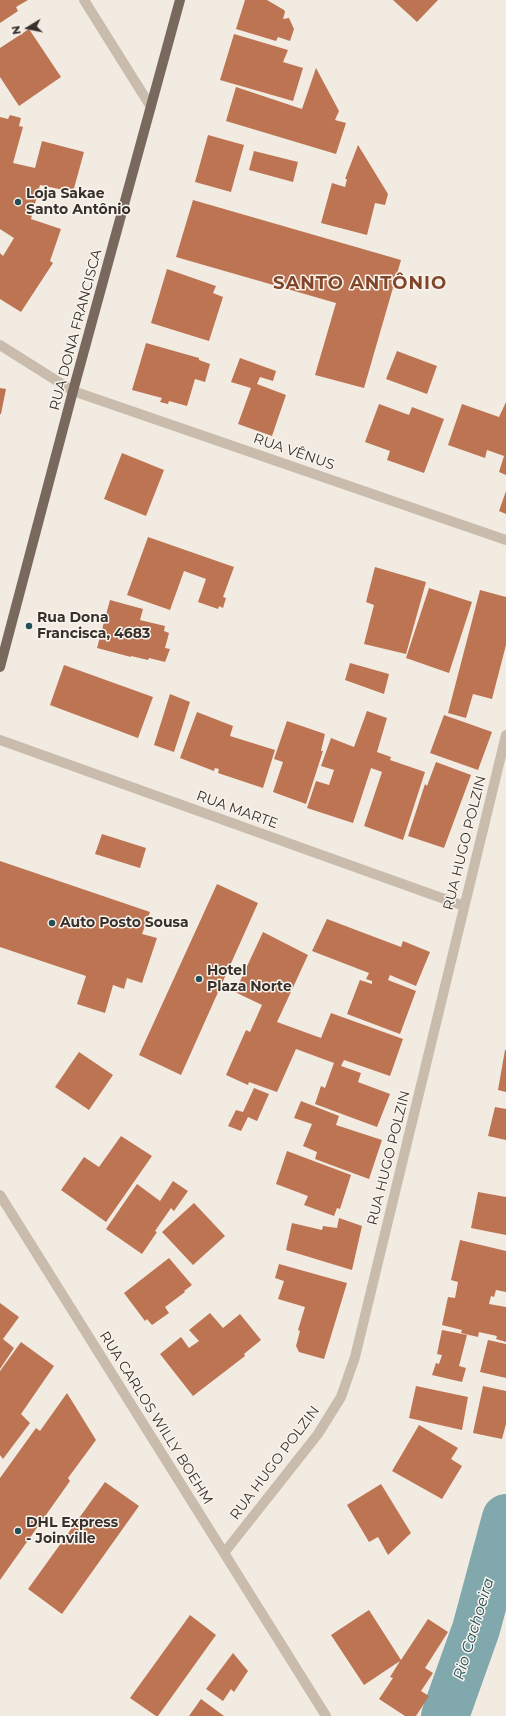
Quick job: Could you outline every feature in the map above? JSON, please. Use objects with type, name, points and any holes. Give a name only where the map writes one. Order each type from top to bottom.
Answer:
[{"type":"main road","name":"RUA DONA FRANCISCA","points":[[0,667],[73,391],[180,0]]},
{"type":"street","points":[[84,0],[151,107]]},
{"type":"street","name":"RUA VÊNUS","points":[[0,345],[73,391],[506,540]]},
{"type":"street","name":"RUA HUGO POLZIN","points":[[224,1554],[318,1434],[340,1397],[355,1357],[506,735]]},
{"type":"street","name":"RUA MARTE","points":[[0,740],[464,906]]},
{"type":"street","name":"RUA CARLOS WILLY BOEHM","points":[[0,1195],[326,1716]]},
{"type":"building","points":[[0,0],[28,0],[16,7],[18,11],[0,23]]},
{"type":"building","points":[[245,0],[267,0],[284,10],[285,12],[283,19],[289,18],[294,29],[290,41],[278,37],[276,41],[236,29]]},
{"type":"building","points":[[393,0],[438,0],[417,22]]},
{"type":"building","points":[[29,29],[61,77],[19,106],[0,77],[0,48]]},
{"type":"building","points":[[234,34],[288,50],[283,62],[303,68],[293,101],[220,80]]},
{"type":"building","points":[[316,68],[339,111],[335,120],[346,123],[336,154],[226,121],[236,87],[302,109]]},
{"type":"building","points":[[10,115],[21,118],[19,126],[23,127],[13,163],[35,168],[42,141],[84,152],[73,192],[40,185],[31,219],[61,229],[50,261],[53,263],[21,312],[0,299],[0,253],[3,256],[14,238],[0,229],[0,117],[8,119]]},
{"type":"building","points":[[208,135],[244,145],[231,192],[195,182]]},
{"type":"building","points":[[358,145],[388,194],[385,205],[375,203],[367,235],[321,223],[332,183],[345,187],[347,179],[345,179]]},
{"type":"building","points":[[254,151],[298,162],[293,182],[249,170]]},
{"type":"building","points":[[193,200],[401,260],[364,388],[315,375],[336,303],[176,257]]},
{"type":"building","points":[[167,269],[216,286],[213,293],[223,297],[209,341],[151,323]]},
{"type":"building","points":[[146,343],[199,358],[199,360],[210,364],[205,382],[195,379],[187,406],[169,401],[168,404],[160,402],[162,398],[132,390]]},
{"type":"building","points":[[397,351],[437,366],[427,394],[386,379]]},
{"type":"building","points":[[240,358],[276,371],[273,381],[260,377],[257,384],[286,395],[272,436],[238,424],[251,388],[231,382]]},
{"type":"building","points":[[0,388],[6,389],[1,414],[0,414]]},
{"type":"building","points":[[506,402],[506,475],[499,472],[504,456],[487,450],[485,458],[448,445],[462,404],[499,417]]},
{"type":"building","points":[[379,404],[409,415],[412,407],[444,419],[424,473],[387,460],[390,451],[365,442]]},
{"type":"building","points":[[122,453],[164,470],[146,516],[104,499]]},
{"type":"building","points":[[506,491],[506,514],[499,511]]},
{"type":"building","points":[[148,537],[234,567],[223,597],[226,598],[223,608],[219,606],[218,609],[198,602],[206,579],[184,571],[170,610],[127,595]]},
{"type":"building","points":[[375,567],[426,582],[406,654],[364,644],[374,605],[366,602]]},
{"type":"building","points":[[429,588],[472,602],[449,673],[406,658]]},
{"type":"building","points":[[480,590],[506,597],[506,645],[492,699],[473,694],[466,718],[448,713]]},
{"type":"building","points":[[110,600],[143,609],[140,620],[165,626],[164,631],[169,633],[165,648],[170,649],[165,662],[149,658],[148,660],[131,657],[97,648]]},
{"type":"building","points":[[350,663],[389,674],[384,694],[345,680]]},
{"type":"building","points":[[64,665],[153,697],[138,738],[50,705]]},
{"type":"building","points":[[170,694],[190,702],[174,752],[154,745]]},
{"type":"building","points":[[367,711],[387,718],[377,752],[391,757],[390,760],[425,772],[403,840],[364,826],[382,772],[371,768],[353,823],[307,808],[316,781],[329,785],[334,770],[321,766],[331,738],[354,747]]},
{"type":"building","points":[[197,712],[233,726],[230,736],[275,750],[263,788],[218,773],[219,769],[215,768],[214,771],[180,758]]},
{"type":"building","points":[[444,715],[492,732],[478,770],[430,753]]},
{"type":"building","points":[[287,721],[325,734],[321,751],[323,751],[306,804],[273,792],[283,762],[274,759]]},
{"type":"building","points":[[436,762],[471,775],[444,848],[408,836],[425,784],[427,786]]},
{"type":"building","points":[[102,834],[146,848],[140,868],[95,854]]},
{"type":"building","name":"Auto Posto Sousa","points":[[0,861],[150,912],[142,934],[157,938],[142,983],[127,978],[124,989],[113,985],[105,1013],[77,1004],[86,976],[0,947]]},
{"type":"building","name":"Hotel Plaza Norte","points":[[217,884],[258,903],[181,1075],[139,1055]]},
{"type":"building","points":[[327,919],[401,947],[403,941],[430,952],[416,986],[390,975],[388,980],[416,991],[400,1034],[347,1014],[360,980],[372,984],[372,981],[366,979],[369,973],[312,951]]},
{"type":"building","points":[[263,932],[308,955],[277,1022],[321,1038],[331,1013],[403,1039],[390,1076],[344,1060],[341,1066],[361,1073],[358,1082],[390,1094],[377,1127],[315,1104],[321,1086],[325,1088],[334,1063],[296,1049],[277,1092],[249,1082],[248,1085],[226,1075],[246,1030],[250,1032],[262,1005],[235,992]]},
{"type":"building","points":[[506,1050],[506,1092],[498,1090]]},
{"type":"building","points":[[79,1052],[113,1075],[89,1110],[55,1087]]},
{"type":"building","points":[[254,1088],[269,1094],[257,1121],[248,1117],[241,1131],[228,1126],[236,1110],[243,1112]]},
{"type":"building","points":[[301,1101],[339,1116],[336,1125],[382,1140],[369,1179],[315,1159],[317,1152],[303,1146],[312,1124],[294,1118]]},
{"type":"building","points":[[495,1107],[506,1109],[506,1140],[488,1136]]},
{"type":"building","points":[[121,1136],[152,1156],[106,1222],[61,1190],[84,1157],[99,1167]]},
{"type":"building","points":[[287,1151],[351,1175],[340,1209],[337,1208],[334,1216],[304,1205],[308,1196],[276,1184]]},
{"type":"building","points":[[173,1181],[188,1191],[174,1211],[171,1208],[155,1231],[157,1232],[142,1254],[106,1229],[137,1184],[160,1201]]},
{"type":"building","points":[[478,1192],[506,1197],[506,1235],[471,1228]]},
{"type":"building","points":[[194,1203],[225,1236],[193,1265],[162,1232]]},
{"type":"building","points":[[339,1218],[362,1226],[352,1270],[286,1250],[292,1223],[322,1230],[323,1226],[337,1228]]},
{"type":"building","points":[[460,1240],[506,1251],[506,1292],[496,1290],[494,1297],[491,1296],[489,1304],[506,1307],[506,1342],[496,1339],[497,1336],[479,1332],[478,1337],[461,1333],[462,1330],[442,1325],[448,1297],[455,1298],[458,1282],[451,1280]]},
{"type":"building","points":[[169,1258],[192,1285],[165,1307],[169,1313],[152,1325],[147,1319],[145,1321],[124,1293]]},
{"type":"building","points":[[279,1264],[347,1283],[324,1359],[299,1352],[296,1346],[300,1331],[298,1330],[305,1307],[278,1299],[284,1281],[275,1278]]},
{"type":"building","points":[[0,1303],[19,1317],[3,1339],[14,1348],[0,1369]]},
{"type":"building","points":[[210,1313],[223,1328],[240,1314],[261,1340],[244,1354],[245,1356],[193,1396],[160,1354],[181,1337],[189,1348],[199,1341],[189,1330]]},
{"type":"building","points":[[442,1330],[467,1335],[459,1366],[466,1368],[462,1382],[432,1375],[436,1363],[439,1364],[442,1355],[437,1354]]},
{"type":"building","points":[[488,1340],[506,1344],[506,1378],[480,1372]]},
{"type":"building","points":[[21,1342],[54,1366],[21,1414],[30,1423],[3,1459],[0,1455],[0,1371]]},
{"type":"building","points":[[416,1386],[468,1397],[462,1430],[409,1418]]},
{"type":"building","points":[[483,1386],[506,1391],[506,1424],[502,1439],[473,1433]]},
{"type":"building","name":"DHL Express - Joinville","points":[[67,1393],[96,1440],[68,1478],[70,1481],[0,1580],[0,1478],[36,1428],[40,1431]]},
{"type":"building","points":[[419,1425],[458,1448],[451,1459],[462,1466],[442,1499],[392,1471]]},
{"type":"building","points":[[105,1482],[139,1506],[62,1614],[28,1589]]},
{"type":"building","points":[[381,1484],[411,1533],[388,1555],[378,1537],[369,1542],[347,1505]]},
{"type":"building","points":[[369,1610],[401,1660],[428,1619],[448,1632],[425,1668],[433,1673],[421,1691],[429,1696],[416,1716],[405,1716],[379,1699],[393,1678],[390,1677],[400,1661],[364,1685],[331,1635]]},
{"type":"building","points":[[190,1615],[216,1635],[158,1716],[156,1716],[130,1698]]},
{"type":"building","points":[[233,1653],[248,1671],[234,1692],[231,1689],[223,1701],[206,1689]]},
{"type":"building","points":[[201,1699],[224,1716],[189,1716]]},
{"type":"waterway","name":"Rio Cachoeira","points":[[445,1716],[476,1629],[506,1518]]},
{"type":"place","name":"Loja Sakae Santo Antônio","points":[[18,202]]},
{"type":"place","name":"Rua Dona Francisca, 4683","points":[[29,626]]},
{"type":"place","name":"Auto Posto Sousa","points":[[52,923]]},
{"type":"place","name":"Hotel Plaza Norte","points":[[199,979]]},
{"type":"place","name":"DHL Express - Joinville","points":[[18,1531]]},
{"type":"district","name":"SANTO ANTÔNIO","points":[[360,284]]}]
